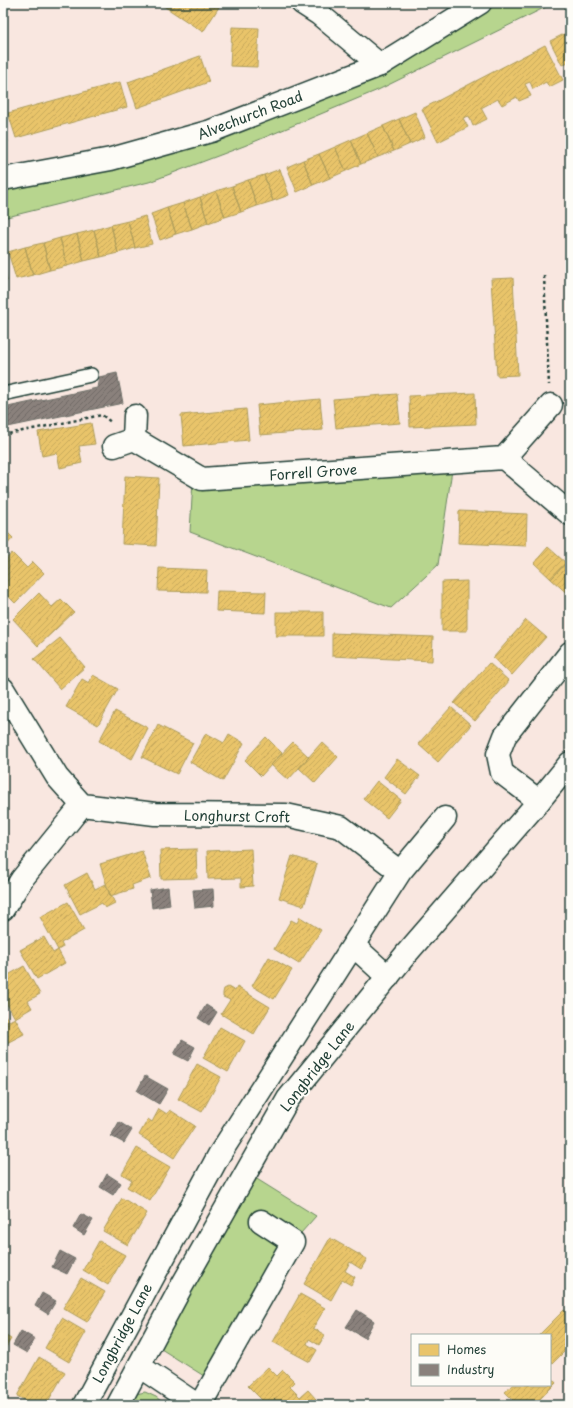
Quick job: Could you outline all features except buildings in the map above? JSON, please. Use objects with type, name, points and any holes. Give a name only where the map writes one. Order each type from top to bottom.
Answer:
[{"type":"street","points":[[302,3],[319,14],[380,65]]},
{"type":"street","name":"Alvechurch Road","points":[[3,179],[111,159],[211,131],[380,65],[480,3]]},
{"type":"street","points":[[550,405],[504,458],[570,514]]},
{"type":"street","points":[[114,446],[134,438],[135,416]]},
{"type":"street","name":"Forrell Grove","points":[[134,438],[202,480],[504,458]]},
{"type":"street","points":[[539,801],[502,773],[498,754],[505,736],[570,653]]},
{"type":"street","points":[[3,689],[57,777],[82,805],[22,879],[3,909]]},
{"type":"street","name":"Longbridge Lane","points":[[118,1405],[288,1099],[388,977],[570,763]]},
{"type":"street","name":"Longhurst Croft","points":[[82,805],[155,814],[286,815],[341,828],[400,872]]},
{"type":"street","name":"Longbridge Lane","points":[[84,1405],[219,1156],[400,872],[445,818]]},
{"type":"street","points":[[354,946],[388,977]]},
{"type":"street","points":[[200,1405],[293,1242],[261,1221]]},
{"type":"street","points":[[139,1366],[197,1405]]},
{"type":"lane","points":[[3,394],[91,375]]},
{"type":"path","points":[[544,276],[550,405]]},
{"type":"path","points":[[3,435],[102,415],[134,438]]},
{"type":"green space","points":[[499,3],[554,3],[378,90],[244,146],[149,182],[3,218],[3,185],[131,157],[462,25]]},
{"type":"green space","points":[[452,470],[438,565],[391,608],[190,532],[193,481]]},
{"type":"green space","points":[[252,1176],[316,1216],[293,1242],[204,1376],[161,1349],[221,1231]]},
{"type":"green space","points":[[145,1392],[156,1397],[166,1405],[125,1405],[136,1394]]}]
